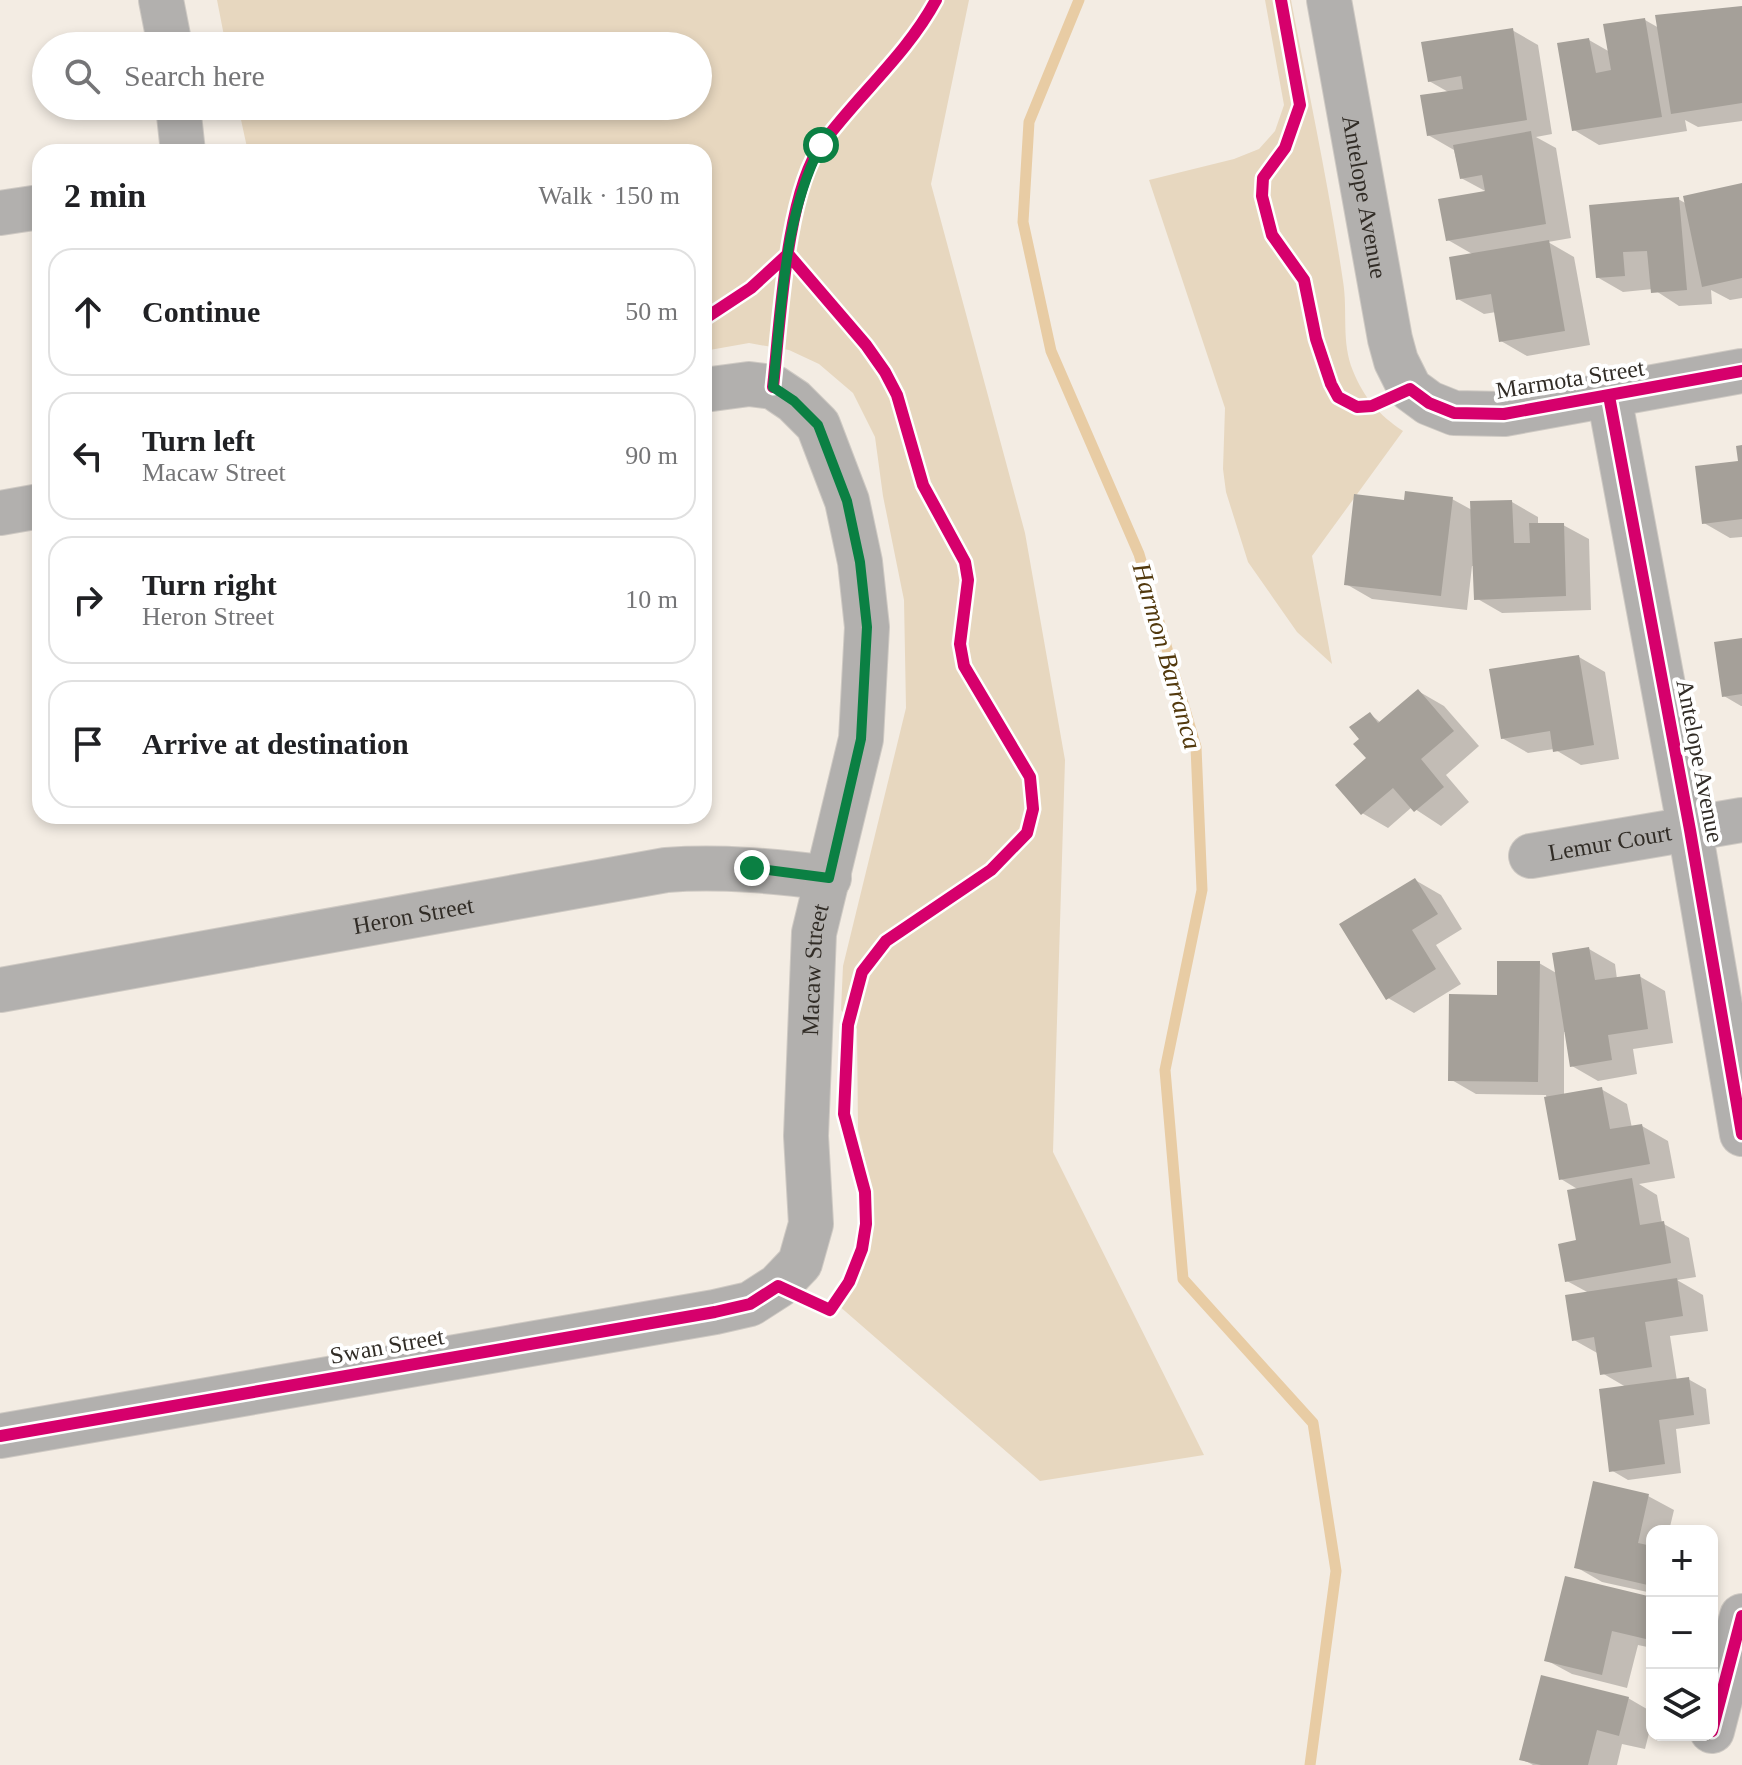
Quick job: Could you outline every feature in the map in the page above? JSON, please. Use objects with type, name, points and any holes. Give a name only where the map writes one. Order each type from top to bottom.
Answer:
[{"type":"street","points":[[161,0],[167,32]]},
{"type":"street","name":"Antelope Avenue","points":[[1330,0],[1390,339],[1396,361],[1410,389]]},
{"type":"street","points":[[180,120],[182,144]]},
{"type":"street","points":[[0,213],[32,208]]},
{"type":"street","name":"Marmota Street","points":[[1410,389],[1429,403],[1454,413],[1504,414],[1742,371]]},
{"type":"street","name":"Macaw Street","points":[[712,389],[749,384],[773,387],[794,401],[818,425],[847,501],[860,562],[867,627],[861,739],[814,933],[806,1136],[811,1224],[800,1263],[778,1286]]},
{"type":"street","name":"Antelope Avenue","points":[[1609,396],[1690,830],[1742,1134]]},
{"type":"street","points":[[0,513],[32,507]]},
{"type":"street","name":"Lemur Court","points":[[1531,856],[1742,820]]},
{"type":"street","name":"Heron Street","points":[[0,990],[666,870],[752,868],[829,878]]},
{"type":"street","name":"Swan Street","points":[[0,1436],[715,1312],[750,1304],[778,1286]]},
{"type":"street","points":[[1718,1717],[1735,1673],[1742,1616]]},
{"type":"street","points":[[1703,1765],[1710,1741]]},
{"type":"shaded area","points":[[217,0],[969,0],[931,184],[1025,533],[1065,760],[1053,1152],[1204,1455],[1040,1481],[838,1305],[864,1268],[872,1218],[868,1174],[858,1129],[857,1029],[841,1010],[843,966],[906,708],[904,600],[883,496],[875,437],[853,393],[819,364],[789,350],[749,343],[712,350],[712,144],[246,144],[241,120],[712,120],[712,32],[223,32]]},
{"type":"shaded area","points":[[1265,0],[1291,0],[1337,246],[1349,360],[1367,398],[1403,431],[1312,556],[1332,664],[1297,632],[1248,562],[1226,492],[1223,469],[1225,408],[1149,180],[1234,159],[1259,149],[1275,131],[1284,105]]},
{"type":"building","points":[[1742,6],[1742,103],[1671,114],[1655,15]]},
{"type":"building","points":[[1645,18],[1662,117],[1572,131],[1557,43],[1589,38],[1596,73],[1611,70],[1603,24]]},
{"type":"building","points":[[1513,28],[1527,120],[1427,136],[1420,95],[1463,89],[1461,76],[1428,82],[1421,42]]},
{"type":"building","points":[[1531,131],[1546,224],[1446,241],[1438,199],[1485,191],[1482,175],[1460,179],[1453,145]]},
{"type":"building","points":[[1742,183],[1742,278],[1702,287],[1683,196]]},
{"type":"building","points":[[1679,197],[1687,290],[1651,293],[1647,251],[1623,252],[1625,276],[1596,278],[1589,205]]},
{"type":"building","points":[[1549,240],[1565,331],[1499,342],[1491,294],[1456,300],[1449,257]]},
{"type":"building","points":[[1742,445],[1742,519],[1702,524],[1695,466],[1738,461],[1736,446]]},
{"type":"building","points":[[1405,491],[1453,497],[1441,596],[1344,585],[1354,494],[1404,500]]},
{"type":"building","points":[[1512,500],[1514,543],[1530,543],[1529,523],[1564,523],[1566,596],[1474,600],[1470,501]]},
{"type":"building","points":[[1742,638],[1742,694],[1722,697],[1714,642]]},
{"type":"building","points":[[1579,655],[1594,745],[1553,752],[1550,731],[1501,739],[1489,669]]},
{"type":"building","points":[[1418,689],[1454,731],[1421,759],[1444,787],[1414,812],[1393,788],[1361,815],[1335,785],[1366,758],[1353,744],[1359,739],[1349,727],[1370,712],[1378,723]]},
{"type":"building","points":[[1415,878],[1438,914],[1412,930],[1436,969],[1386,1000],[1339,924]]},
{"type":"building","points":[[1589,947],[1595,980],[1640,974],[1648,1029],[1608,1035],[1612,1060],[1570,1067],[1552,953]]},
{"type":"building","points":[[1497,961],[1540,961],[1538,1082],[1448,1081],[1449,994],[1497,995]]},
{"type":"building","points":[[1602,1087],[1610,1129],[1642,1124],[1650,1164],[1559,1180],[1544,1097]]},
{"type":"building","points":[[1632,1178],[1640,1225],[1664,1221],[1671,1263],[1565,1282],[1558,1244],[1576,1240],[1567,1190]]},
{"type":"building","points":[[1677,1278],[1683,1316],[1645,1322],[1652,1367],[1600,1375],[1594,1337],[1572,1341],[1565,1295]]},
{"type":"building","points":[[1689,1377],[1694,1415],[1659,1420],[1665,1464],[1609,1472],[1599,1389]]},
{"type":"building","points":[[1593,1481],[1649,1494],[1638,1543],[1646,1545],[1646,1585],[1574,1568]]},
{"type":"building","points":[[1565,1576],[1646,1596],[1646,1639],[1612,1631],[1602,1675],[1544,1661]]},
{"type":"building","points":[[1541,1675],[1629,1697],[1619,1736],[1597,1730],[1588,1765],[1541,1765],[1519,1760]]},
{"type":"waterway","name":"Harmon Barranca","points":[[1079,0],[1029,122],[1023,222],[1051,351],[1139,554],[1196,747],[1202,890],[1165,1070],[1183,1279],[1313,1423],[1336,1571],[1310,1765]]},
{"type":"cycle path","points":[[773,387],[787,260],[800,194],[810,166],[822,144],[897,56],[936,0]]},
{"type":"cycle path","points":[[1281,0],[1300,105],[1285,148],[1263,178],[1262,196],[1272,235],[1304,280],[1316,339],[1338,397],[1357,407],[1372,406],[1410,389],[1429,403],[1454,413],[1504,414],[1742,371]]},
{"type":"cycle path","points":[[0,1436],[715,1312],[750,1304],[778,1286],[830,1310],[849,1282],[862,1249],[866,1224],[865,1192],[844,1114],[848,1025],[862,972],[886,941],[991,870],[1027,833],[1033,809],[1030,777],[964,666],[960,644],[968,580],[965,562],[923,485],[897,395],[885,372],[866,345],[788,254],[751,288],[712,314]]},
{"type":"cycle path","points":[[1609,396],[1690,830],[1742,1134]]},
{"type":"cycle path","points":[[1718,1708],[1742,1616]]},
{"type":"route","points":[[752,868],[829,878],[861,739],[867,627],[860,562],[847,501],[818,425],[794,401],[773,387],[788,254],[806,174],[821,145]]}]
